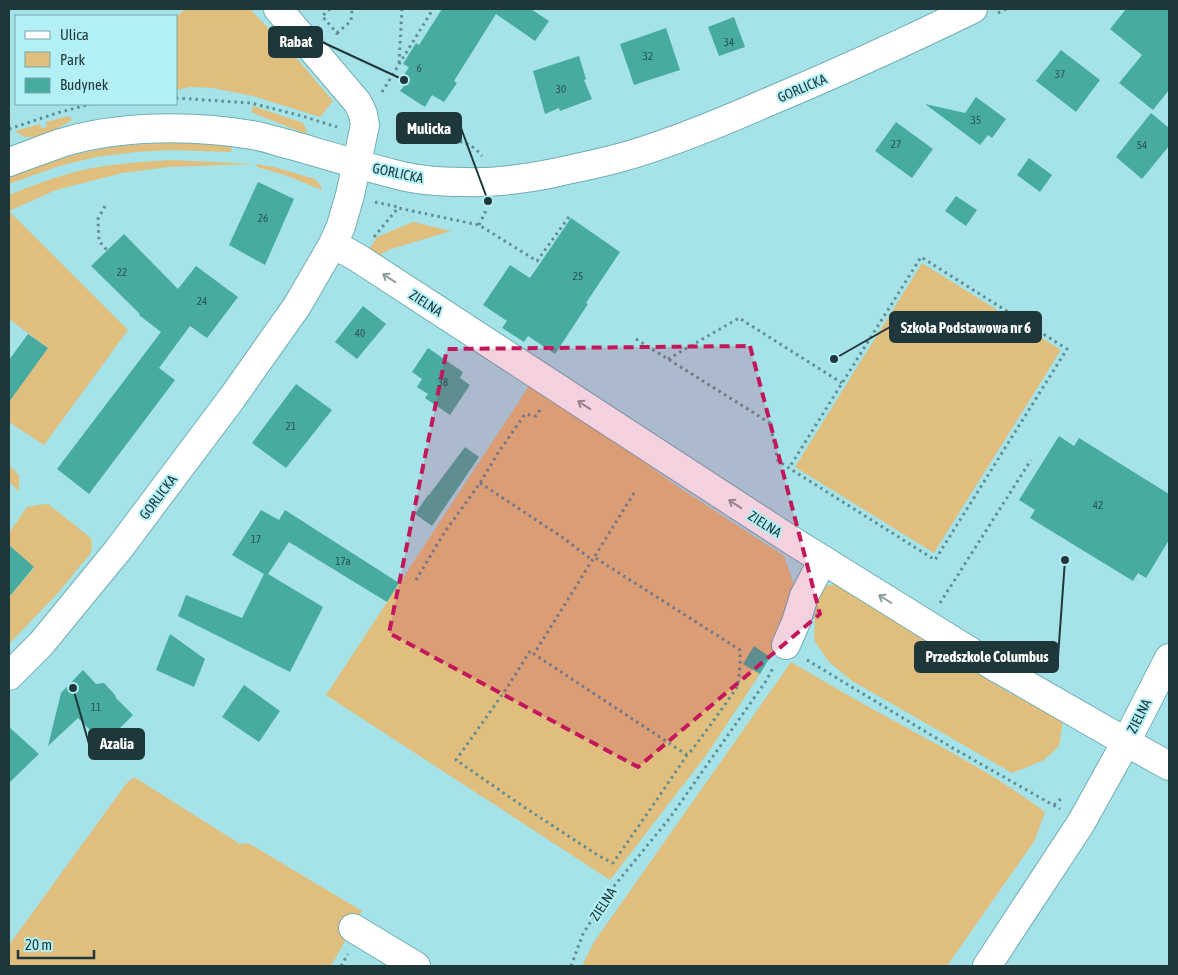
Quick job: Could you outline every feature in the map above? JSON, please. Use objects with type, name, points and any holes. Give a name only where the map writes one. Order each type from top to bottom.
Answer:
[{"type":"street","points":[[9,162],[63,143],[107,133],[178,128],[253,135],[357,163],[365,125],[358,103],[278,9]]},
{"type":"street","name":"GORLICKA","points":[[9,676],[41,644],[118,550],[232,398],[297,306],[333,244],[341,226],[357,163],[396,175],[465,182],[528,178],[596,164],[653,148],[720,122],[808,85],[973,9]]},
{"type":"street","name":"ZIELNA","points":[[333,244],[358,258],[665,460],[926,625],[1126,742],[1169,658]]},
{"type":"street","points":[[786,646],[804,596],[823,560]]},
{"type":"street","points":[[987,966],[1081,823],[1126,742],[1169,766]]},
{"type":"street","points":[[353,928],[416,966]]},
{"type":"path","points":[[338,33],[352,21],[352,9]]},
{"type":"path","points":[[399,64],[402,9]]},
{"type":"path","points":[[380,95],[433,9]]},
{"type":"path","points":[[9,129],[87,105]]},
{"type":"path","points":[[441,123],[442,137],[465,142],[481,154],[484,159]]},
{"type":"path","points":[[479,225],[484,213],[485,202]]},
{"type":"path","points":[[105,206],[100,212],[98,219],[99,241],[106,250]]},
{"type":"path","points":[[358,258],[398,208],[479,225],[537,261],[571,214]]},
{"type":"path","points":[[636,339],[770,422],[778,461],[789,468],[934,560],[1067,349],[920,258],[789,468]]},
{"type":"path","points":[[668,359],[739,318],[842,383]]},
{"type":"path","points":[[416,580],[444,533],[480,483],[525,414],[536,416]]},
{"type":"path","points":[[926,625],[1030,460]]},
{"type":"path","points":[[480,483],[593,558],[740,650],[738,686],[692,750],[687,754],[613,863],[599,856],[524,807],[456,760],[530,652]]},
{"type":"path","points":[[634,493],[534,654],[687,754]]},
{"type":"path","points":[[786,646],[812,664],[951,747],[1054,805]]},
{"type":"path","name":"ZIELNA","points":[[570,966],[583,934],[610,891],[669,819],[766,681],[786,646]]},
{"type":"highlighted area","points":[[750,346],[820,614],[638,767],[389,633],[447,349]]},
{"type":"green space","points":[[185,9],[250,9],[293,54],[333,101],[320,117],[253,96],[213,88],[191,87],[178,90],[178,15]]},
{"type":"green space","points":[[253,106],[303,123],[306,134],[251,112]]},
{"type":"green space","points":[[69,116],[72,120],[54,130],[34,137],[25,137],[15,131],[40,124],[41,128],[47,127],[46,122]]},
{"type":"green space","points":[[195,143],[232,147],[231,152],[171,150],[96,157],[59,166],[9,184],[9,176],[64,158],[121,146]]},
{"type":"green space","points":[[171,160],[256,164],[168,167],[122,173],[56,190],[9,211],[9,195],[61,176],[101,167]]},
{"type":"green space","points":[[256,164],[274,167],[315,179],[322,190],[285,175],[257,167]]},
{"type":"green space","points":[[9,211],[128,330],[44,445],[9,422],[9,401],[48,348],[9,319]]},
{"type":"green space","points":[[413,222],[451,231],[388,250],[377,257],[368,251],[377,237]]},
{"type":"green space","points":[[922,263],[1061,350],[934,553],[795,467]]},
{"type":"green space","points":[[529,386],[622,446],[677,486],[784,556],[794,585],[784,631],[760,674],[707,754],[610,880],[326,695]]},
{"type":"green space","points":[[9,465],[19,475],[19,491],[9,482]]},
{"type":"green space","points":[[48,504],[91,538],[92,548],[90,554],[57,594],[9,644],[9,597],[34,568],[9,545],[9,533],[27,507]]},
{"type":"green space","points":[[838,584],[1008,692],[1063,719],[1059,746],[1044,760],[1012,773],[852,681],[829,662],[814,640],[817,603],[825,586]]},
{"type":"green space","points":[[791,662],[972,764],[1045,812],[1035,840],[947,966],[582,966],[594,942]]},
{"type":"green space","points":[[134,777],[240,844],[248,843],[362,911],[331,966],[9,966],[9,945],[126,784]]},
{"type":"building","points":[[442,9],[531,9],[549,21],[535,41],[496,14],[454,81],[457,83],[444,102],[432,95],[425,107],[400,91],[404,86],[399,83],[409,67],[403,64],[416,43],[419,45]]},
{"type":"building","points":[[1126,9],[1169,9],[1169,90],[1153,110],[1119,83],[1142,55],[1110,29]]},
{"type":"building","points":[[734,17],[745,47],[719,56],[708,27]]},
{"type":"building","points":[[666,28],[680,70],[634,85],[620,44]]},
{"type":"building","points":[[1061,50],[1100,80],[1076,112],[1036,81]]},
{"type":"building","points":[[579,56],[586,79],[584,80],[592,99],[560,111],[559,108],[545,114],[533,71]]},
{"type":"building","points":[[976,97],[1006,119],[992,138],[988,135],[980,145],[925,104],[965,113]]},
{"type":"building","points":[[1151,113],[1169,128],[1169,146],[1142,179],[1116,157]]},
{"type":"building","points":[[896,122],[933,149],[912,178],[875,151]]},
{"type":"building","points":[[1029,158],[1052,175],[1040,192],[1017,175]]},
{"type":"building","points":[[258,182],[294,199],[265,265],[229,245]]},
{"type":"building","points":[[956,196],[977,210],[966,226],[945,211]]},
{"type":"building","points":[[571,218],[620,252],[555,354],[528,336],[524,342],[502,328],[507,321],[483,305],[510,265],[530,278]]},
{"type":"building","points":[[124,234],[178,289],[196,266],[238,297],[207,338],[190,326],[159,368],[175,380],[89,494],[57,469],[161,332],[139,315],[91,266]]},
{"type":"building","points":[[363,306],[386,324],[357,359],[335,342]]},
{"type":"building","points":[[28,334],[48,348],[9,402],[9,360]]},
{"type":"building","points":[[428,348],[463,372],[460,378],[470,385],[450,415],[425,398],[428,394],[417,387],[422,379],[412,372]]},
{"type":"building","points":[[296,384],[332,410],[286,468],[252,443]]},
{"type":"building","points":[[1059,436],[1074,446],[1079,438],[1169,494],[1169,540],[1146,578],[1138,573],[1133,581],[1030,518],[1035,510],[1019,500]]},
{"type":"building","points":[[465,447],[479,457],[432,526],[415,514]]},
{"type":"building","points":[[261,510],[279,520],[285,510],[399,583],[387,602],[289,542],[268,574],[323,607],[290,672],[178,616],[186,595],[242,618],[264,574],[232,555]]},
{"type":"building","points":[[9,545],[34,567],[9,597]]},
{"type":"building","points":[[170,634],[205,659],[194,687],[156,670]]},
{"type":"building","points":[[754,646],[770,657],[760,674],[743,664]]},
{"type":"building","points":[[83,670],[96,684],[104,683],[133,715],[104,744],[78,718],[48,746],[61,693]]},
{"type":"building","points":[[244,685],[280,711],[259,742],[222,717]]},
{"type":"building","points":[[9,727],[39,754],[9,783]]},
{"type":"place","name":"Rabat","points":[[404,80]]},
{"type":"place","name":"Mulicka","points":[[488,201]]},
{"type":"place","name":"Szkoła Podstawowa nr 6","points":[[834,359]]},
{"type":"place","name":"Przedszkole Columbus","points":[[1065,560]]},
{"type":"place","name":"Azalia","points":[[73,688]]}]
